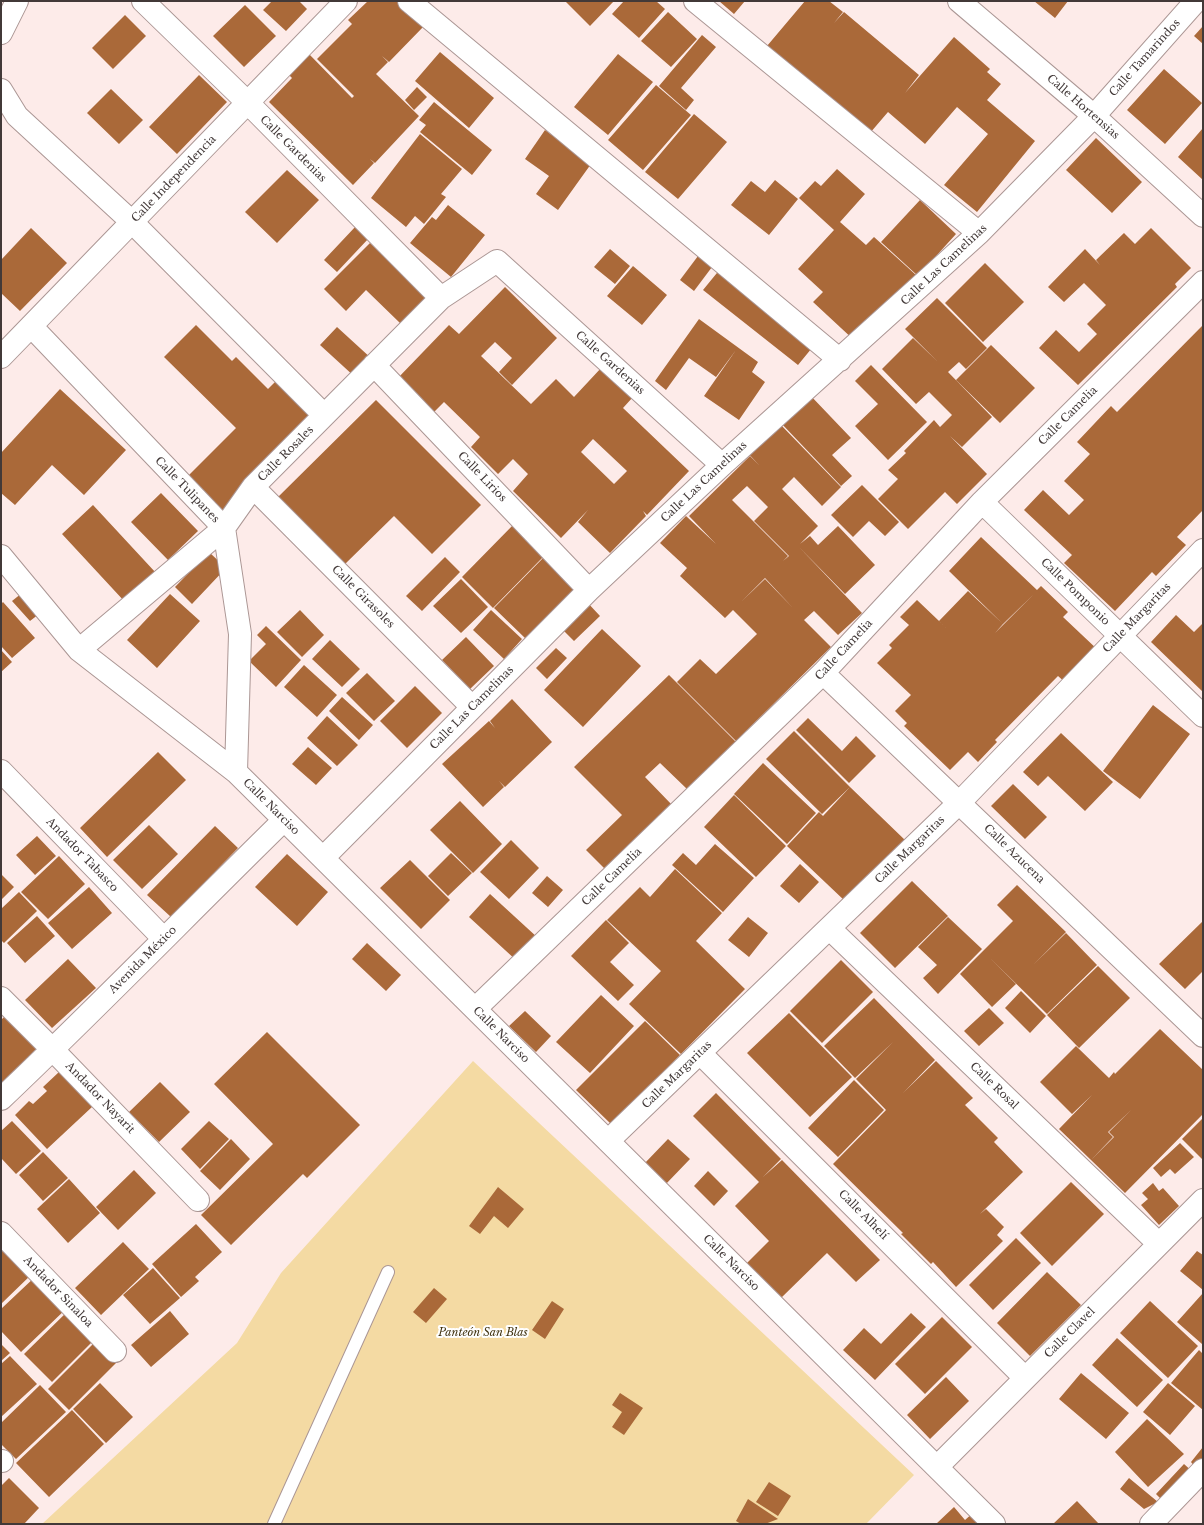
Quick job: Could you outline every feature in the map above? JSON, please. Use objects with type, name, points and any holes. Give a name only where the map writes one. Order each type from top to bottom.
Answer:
[{"type":"street","points":[[1,33],[17,1]]},
{"type":"street","name":"Calle Gardenias","points":[[143,1],[248,103],[441,298]]},
{"type":"street","name":"Calle Independencia","points":[[1,358],[346,1]]},
{"type":"street","points":[[409,1],[840,360]]},
{"type":"street","points":[[695,1],[979,233]]},
{"type":"street","name":"Calle Hortensias","points":[[959,1],[1094,116],[1203,216]]},
{"type":"street","name":"Calle Tamarindos","points":[[1094,116],[1196,1]]},
{"type":"street","points":[[1,90],[17,116],[132,222],[324,415]]},
{"type":"street","name":"Calle Las Camelinas","points":[[323,858],[589,590],[722,465],[979,233],[1094,116]]},
{"type":"street","name":"Calle Gardenias","points":[[497,261],[722,465]]},
{"type":"street","name":"Calle Rosales","points":[[79,650],[224,528],[253,487],[441,298],[497,261]]},
{"type":"street","name":"Calle Camelia","points":[[476,1009],[823,672],[982,502],[1203,282]]},
{"type":"street","name":"Calle Tulipanes","points":[[31,326],[224,528],[240,634],[236,772]]},
{"type":"street","name":"Calle Lirios","points":[[374,365],[589,590]]},
{"type":"street","name":"Calle Girasoles","points":[[253,487],[472,707]]},
{"type":"street","name":"Calle Pomponio","points":[[982,502],[1203,716]]},
{"type":"street","name":"Calle Margaritas","points":[[608,1141],[960,802],[1203,550]]},
{"type":"street","name":"Calle Narciso","points":[[1,556],[79,650],[236,772],[994,1524]]},
{"type":"street","name":"Calle Azucena","points":[[823,672],[1203,1036]]},
{"type":"street","name":"Andador Tabasco","points":[[1,771],[164,938]]},
{"type":"street","name":"Avenida México","points":[[1,1099],[54,1050],[164,938],[284,820]]},
{"type":"street","name":"Calle Rosal","points":[[829,928],[1159,1244]]},
{"type":"street","name":"Andador Nayarit","points":[[1,998],[54,1050],[198,1200]]},
{"type":"street","name":"Calle Alhelí","points":[[700,1053],[1025,1378]]},
{"type":"street","name":"Calle Clavel","points":[[937,1467],[1203,1200]]},
{"type":"street","name":"Andador Sinaloa","points":[[1,1233],[115,1351]]},
{"type":"street","points":[[1151,1524],[1203,1470]]},
{"type":"lane","points":[[274,1524],[388,1272]]},
{"type":"green space","name":"Panteón San Blas","points":[[473,1061],[914,1475],[866,1524],[42,1524],[237,1343],[281,1273]]},
{"type":"building","points":[[272,1],[299,1],[307,9],[286,31],[263,10]]},
{"type":"building","points":[[368,1],[399,1],[424,26],[389,62],[382,56],[388,62],[376,74],[419,116],[375,163],[370,159],[374,163],[353,185],[269,102],[292,78],[288,74],[309,54],[352,98],[354,96],[317,59],[352,24],[348,20]]},
{"type":"building","points":[[565,1],[614,1],[590,26]]},
{"type":"building","points":[[624,1],[656,1],[665,9],[639,38],[612,14]]},
{"type":"building","points":[[719,1],[745,1],[734,14]]},
{"type":"building","points":[[805,1],[829,1],[843,12],[834,23],[844,12],[919,75],[905,93],[954,37],[990,69],[987,72],[1001,84],[987,100],[1035,141],[977,212],[944,185],[988,134],[957,107],[925,144],[888,112],[870,133],[767,46]]},
{"type":"building","points":[[1034,1],[1068,1],[1055,18]]},
{"type":"building","points":[[245,5],[276,36],[244,67],[213,36]]},
{"type":"building","points":[[668,12],[697,39],[671,67],[641,41]]},
{"type":"building","points":[[125,15],[146,36],[113,69],[92,48]]},
{"type":"building","points":[[1203,26],[1203,44],[1194,36]]},
{"type":"building","points":[[702,35],[716,47],[681,88],[694,100],[686,110],[659,86]]},
{"type":"building","points":[[440,52],[494,98],[469,128],[415,81]]},
{"type":"building","points":[[618,54],[653,82],[608,135],[574,107]]},
{"type":"building","points":[[1164,69],[1202,103],[1165,144],[1127,110]]},
{"type":"building","points":[[199,75],[227,102],[177,154],[149,127]]},
{"type":"building","points":[[656,85],[691,115],[643,170],[608,140]]},
{"type":"building","points":[[417,87],[427,97],[414,110],[405,100]]},
{"type":"building","points":[[111,89],[143,120],[119,144],[87,113]]},
{"type":"building","points":[[434,102],[492,150],[472,175],[420,132],[426,125],[419,120]]},
{"type":"building","points":[[694,114],[727,142],[678,199],[645,172]]},
{"type":"building","points":[[1203,128],[1203,180],[1178,157]]},
{"type":"building","points":[[545,130],[591,164],[558,210],[536,194],[549,176],[525,159]]},
{"type":"building","points":[[420,134],[462,169],[441,194],[446,197],[424,224],[415,216],[406,227],[371,198]]},
{"type":"building","points":[[1096,138],[1142,182],[1112,213],[1066,170]]},
{"type":"building","points":[[837,169],[865,194],[840,222],[866,245],[874,237],[916,275],[855,341],[813,302],[823,292],[798,269],[834,230],[799,198],[815,181],[821,186]]},
{"type":"building","points":[[287,170],[319,200],[277,243],[245,212]]},
{"type":"building","points":[[775,180],[798,199],[769,235],[731,205],[751,181],[765,192]]},
{"type":"building","points":[[920,200],[956,234],[918,276],[881,242]]},
{"type":"building","points":[[448,205],[485,235],[451,277],[410,243],[432,217],[436,220]]},
{"type":"building","points":[[356,226],[369,238],[337,272],[324,260]]},
{"type":"building","points":[[31,228],[67,263],[20,311],[1,293],[1,260]]},
{"type":"building","points":[[1151,228],[1191,268],[1175,284],[1177,287],[1078,385],[1039,348],[1056,330],[1079,352],[1097,334],[1087,324],[1106,305],[1084,283],[1064,302],[1048,287],[1085,249],[1100,265],[1096,260],[1124,233],[1135,244]]},
{"type":"building","points":[[370,243],[427,298],[401,324],[366,290],[346,311],[324,289]]},
{"type":"building","points":[[610,249],[630,266],[615,284],[594,267]]},
{"type":"building","points":[[698,256],[712,267],[694,291],[680,280]]},
{"type":"building","points":[[985,263],[1024,302],[983,342],[945,303]]},
{"type":"building","points":[[633,266],[667,295],[642,325],[607,296]]},
{"type":"building","points":[[721,268],[816,343],[798,365],[703,290]]},
{"type":"building","points":[[505,287],[557,338],[512,385],[499,372],[512,358],[495,342],[481,356],[531,404],[556,379],[574,397],[602,367],[633,397],[623,408],[689,471],[647,515],[643,511],[646,516],[610,553],[578,522],[588,510],[561,538],[513,491],[528,474],[513,459],[498,474],[471,447],[480,437],[444,402],[432,414],[396,380],[449,325],[459,334]],"holes":[[[593,439],[627,471],[614,484],[581,452]]]},
{"type":"building","points":[[937,298],[987,348],[966,369],[959,362],[948,372],[992,417],[962,447],[950,436],[987,474],[957,504],[945,492],[908,529],[878,499],[898,479],[888,470],[906,453],[904,451],[934,420],[940,427],[952,415],[929,392],[916,404],[882,369],[913,338],[937,361],[905,329]]},
{"type":"building","points":[[699,319],[758,362],[752,372],[765,382],[739,420],[704,396],[736,350],[716,377],[689,358],[666,390],[655,381]]},
{"type":"building","points":[[196,325],[232,361],[236,357],[268,389],[276,381],[314,419],[222,511],[188,476],[236,428],[164,357]]},
{"type":"building","points":[[1203,325],[1203,510],[1177,537],[1186,545],[1156,576],[1152,572],[1115,611],[1064,563],[1072,555],[1024,510],[1043,490],[1069,515],[1084,500],[1064,481],[1090,454],[1077,442],[1111,406],[1117,412]]},
{"type":"building","points":[[337,327],[372,359],[355,377],[320,345]]},
{"type":"building","points":[[991,345],[1035,388],[1000,423],[956,380]]},
{"type":"building","points":[[871,365],[927,422],[888,460],[855,426],[878,404],[855,381]]},
{"type":"building","points":[[60,389],[126,450],[84,495],[52,465],[15,505],[1,493],[1,453]]},
{"type":"building","points":[[809,394],[851,438],[832,455],[852,476],[841,486],[780,422]]},
{"type":"building","points":[[376,400],[481,505],[432,554],[394,516],[344,565],[277,498]]},
{"type":"building","points":[[780,424],[841,487],[822,506],[794,477],[782,489],[818,526],[800,544],[810,536],[818,545],[838,526],[875,565],[845,594],[798,546],[862,613],[838,635],[814,611],[804,620],[831,647],[736,741],[677,682],[700,659],[716,674],[757,634],[733,610],[725,618],[680,576],[687,568],[660,543],[686,516],[716,544],[689,516],[750,456],[759,465],[744,449]],"holes":[[[747,486],[768,507],[754,521],[789,556],[783,561],[788,556],[732,500]],[[765,578],[793,608],[765,579],[742,601]]]},
{"type":"building","points":[[862,485],[899,522],[885,536],[869,521],[853,537],[831,515]]},
{"type":"building","points":[[161,493],[198,531],[168,560],[131,522]]},
{"type":"building","points":[[93,505],[156,573],[125,602],[62,534]]},
{"type":"building","points":[[514,524],[545,555],[493,608],[462,577]]},
{"type":"building","points":[[981,537],[1037,590],[1041,586],[1068,612],[1063,617],[1099,651],[1067,684],[1058,676],[995,740],[997,742],[978,762],[968,752],[950,770],[904,726],[907,723],[895,711],[911,695],[877,663],[892,648],[889,645],[909,625],[900,617],[917,600],[939,621],[968,591],[1003,624],[949,571]],"holes":[[[1033,595],[995,633],[1003,624]]]},
{"type":"building","points":[[209,552],[226,568],[192,604],[175,587]]},
{"type":"building","points":[[545,556],[576,587],[525,638],[494,608]]},
{"type":"building","points":[[445,557],[460,572],[422,611],[406,596]]},
{"type":"building","points":[[461,579],[488,607],[461,633],[433,606]]},
{"type":"building","points":[[22,593],[39,614],[30,621],[12,601]]},
{"type":"building","points":[[170,594],[200,621],[157,668],[127,640]]},
{"type":"building","points":[[586,601],[600,616],[574,641],[560,627]]},
{"type":"building","points":[[3,602],[35,638],[12,658],[1,646],[1,604]]},
{"type":"building","points":[[300,610],[324,635],[302,657],[277,632]]},
{"type":"building","points":[[491,610],[522,639],[504,659],[473,630]]},
{"type":"building","points":[[1176,615],[1194,632],[1203,623],[1203,692],[1151,642]]},
{"type":"building","points":[[266,626],[301,660],[276,687],[249,661],[266,644],[257,635]]},
{"type":"building","points":[[602,629],[641,666],[583,727],[544,690]]},
{"type":"building","points":[[466,637],[494,666],[470,689],[442,660]]},
{"type":"building","points":[[330,640],[360,669],[342,687],[312,659]]},
{"type":"building","points":[[556,648],[567,658],[547,679],[536,668]]},
{"type":"building","points":[[1,650],[12,662],[1,672]]},
{"type":"building","points":[[304,665],[337,695],[317,717],[284,687]]},
{"type":"building","points":[[367,673],[395,701],[374,721],[346,693]]},
{"type":"building","points":[[669,675],[736,742],[687,789],[660,763],[645,777],[673,806],[607,871],[586,850],[622,815],[574,767]]},
{"type":"building","points":[[415,686],[442,713],[407,748],[380,721]]},
{"type":"building","points":[[342,697],[373,725],[359,740],[329,711]]},
{"type":"building","points":[[512,699],[552,742],[505,787],[499,781],[504,787],[483,807],[442,764],[489,721],[495,728],[490,721]]},
{"type":"building","points":[[1153,705],[1190,734],[1140,799],[1103,771]]},
{"type":"building","points":[[327,716],[358,745],[337,766],[307,738]]},
{"type":"building","points":[[808,718],[842,751],[856,736],[876,756],[849,783],[796,730]]},
{"type":"building","points":[[794,731],[850,787],[822,814],[766,759]]},
{"type":"building","points":[[1061,733],[1113,782],[1085,811],[1048,776],[1038,786],[1023,772]]},
{"type":"building","points":[[308,747],[332,768],[316,785],[292,764]]},
{"type":"building","points":[[158,752],[186,780],[107,857],[80,828]]},
{"type":"building","points":[[763,763],[816,813],[787,844],[734,794]]},
{"type":"building","points":[[1013,784],[1047,817],[1025,839],[991,806]]},
{"type":"building","points":[[850,787],[906,841],[846,902],[787,846],[819,812],[823,816]]},
{"type":"building","points":[[734,795],[786,846],[756,877],[704,827]]},
{"type":"building","points":[[460,801],[502,844],[473,873],[430,830]]},
{"type":"building","points":[[149,825],[178,854],[142,889],[113,860]]},
{"type":"building","points":[[215,826],[238,848],[171,917],[147,895]]},
{"type":"building","points":[[37,836],[56,856],[35,875],[16,855]]},
{"type":"building","points":[[511,840],[539,868],[509,899],[480,872]]},
{"type":"building","points":[[715,844],[754,878],[723,912],[672,865],[683,853],[696,865]]},
{"type":"building","points":[[451,853],[472,873],[448,896],[428,876]]},
{"type":"building","points":[[287,854],[328,892],[297,926],[255,887]]},
{"type":"building","points":[[59,856],[85,884],[48,919],[21,892]]},
{"type":"building","points":[[410,860],[450,900],[421,929],[380,888]]},
{"type":"building","points":[[800,864],[819,882],[799,903],[780,886]]},
{"type":"building","points":[[675,869],[722,913],[696,941],[745,989],[681,1054],[629,1004],[661,971],[607,920],[640,887],[650,897]]},
{"type":"building","points":[[1,874],[14,887],[1,900]]},
{"type":"building","points":[[547,876],[563,890],[548,907],[532,893]]},
{"type":"building","points":[[912,881],[948,916],[895,968],[860,933]]},
{"type":"building","points":[[1017,885],[1066,932],[1034,964],[1066,933],[1097,965],[1047,1014],[990,958],[1016,984],[992,1007],[960,974],[1013,921],[997,905]]},
{"type":"building","points":[[89,887],[112,913],[72,949],[48,923]]},
{"type":"building","points":[[19,892],[37,911],[4,943],[1,940],[1,909]]},
{"type":"building","points":[[490,894],[538,938],[517,961],[469,917]]},
{"type":"building","points":[[37,916],[55,936],[25,963],[7,943]]},
{"type":"building","points":[[748,917],[768,933],[749,957],[728,940]]},
{"type":"building","points":[[948,917],[982,949],[938,994],[923,978],[937,965],[918,947]]},
{"type":"building","points":[[606,920],[629,943],[610,962],[634,985],[618,1001],[571,956]]},
{"type":"building","points":[[1203,921],[1203,971],[1185,989],[1159,964]]},
{"type":"building","points":[[367,943],[401,975],[386,991],[352,959]]},
{"type":"building","points":[[68,959],[96,988],[52,1028],[25,1000]]},
{"type":"building","points":[[841,960],[873,992],[822,1043],[790,1011]]},
{"type":"building","points":[[1098,966],[1130,998],[1079,1048],[1047,1015]]},
{"type":"building","points":[[1021,991],[1046,1016],[1030,1033],[1005,1008]]},
{"type":"building","points":[[601,995],[634,1026],[590,1073],[556,1042]]},
{"type":"building","points":[[874,998],[935,1060],[903,1093],[936,1061],[973,1098],[965,1105],[998,1138],[994,1142],[1023,1172],[980,1214],[986,1209],[1004,1227],[997,1235],[1003,1241],[956,1287],[933,1262],[931,1264],[901,1234],[903,1233],[833,1164],[886,1110],[856,1079],[893,1042],[855,1078],[824,1046]]},
{"type":"building","points":[[989,1008],[1004,1023],[979,1046],[964,1031]]},
{"type":"building","points":[[525,1011],[551,1036],[536,1052],[509,1026]]},
{"type":"building","points":[[789,1013],[852,1077],[810,1117],[747,1053]]},
{"type":"building","points":[[7,1014],[39,1046],[1,1085],[1,1020]]},
{"type":"building","points":[[645,1021],[680,1055],[612,1125],[576,1090]]},
{"type":"building","points":[[1160,1029],[1203,1070],[1203,1114],[1125,1193],[1059,1129],[1092,1095],[1072,1114],[1040,1082],[1076,1046],[1109,1078],[1114,1072],[1115,1074]],"holes":[[[1131,1110],[1109,1132],[1114,1137],[1091,1160],[1113,1137],[1108,1132]]]},
{"type":"building","points":[[267,1032],[360,1125],[307,1178],[303,1174],[231,1245],[201,1215],[273,1144],[214,1084]]},
{"type":"building","points":[[59,1072],[92,1107],[47,1149],[15,1115],[29,1101],[33,1104],[47,1091],[43,1087]]},
{"type":"building","points":[[854,1080],[884,1110],[838,1157],[808,1128]]},
{"type":"building","points":[[160,1082],[190,1112],[159,1142],[129,1112]]},
{"type":"building","points":[[716,1093],[781,1159],[763,1177],[782,1160],[880,1260],[856,1282],[827,1253],[781,1298],[747,1263],[769,1241],[735,1206],[759,1182],[693,1116]]},
{"type":"building","points":[[1203,1118],[1203,1160],[1182,1139]]},
{"type":"building","points":[[12,1121],[41,1151],[16,1174],[1,1158],[1,1131]]},
{"type":"building","points":[[209,1121],[229,1139],[200,1169],[181,1149]]},
{"type":"building","points":[[231,1139],[250,1159],[220,1190],[200,1171]]},
{"type":"building","points":[[668,1139],[690,1159],[665,1185],[644,1164]]},
{"type":"building","points":[[1180,1143],[1194,1157],[1175,1174],[1170,1169],[1161,1177],[1153,1168]]},
{"type":"building","points":[[43,1152],[68,1178],[43,1201],[19,1175]]},
{"type":"building","points":[[134,1170],[156,1193],[118,1230],[96,1207]]},
{"type":"building","points":[[708,1171],[728,1191],[714,1206],[694,1186]]},
{"type":"building","points":[[69,1179],[100,1213],[68,1243],[37,1209]]},
{"type":"building","points":[[1071,1182],[1104,1214],[1052,1266],[1020,1233]]},
{"type":"building","points":[[1153,1183],[1159,1191],[1163,1188],[1179,1206],[1159,1225],[1141,1205],[1148,1199],[1142,1193]]},
{"type":"building","points":[[498,1187],[524,1209],[508,1228],[494,1216],[480,1234],[469,1226]]},
{"type":"building","points":[[196,1224],[222,1252],[195,1277],[199,1281],[181,1297],[152,1264]]},
{"type":"building","points":[[1016,1238],[1041,1263],[993,1310],[969,1285]]},
{"type":"building","points":[[123,1242],[149,1269],[101,1315],[75,1288]]},
{"type":"building","points":[[6,1246],[33,1273],[1,1304],[1,1250]]},
{"type":"building","points":[[1197,1251],[1203,1255],[1203,1290],[1180,1271]]},
{"type":"building","points":[[153,1268],[180,1298],[150,1324],[123,1295]]},
{"type":"building","points":[[1047,1272],[1081,1305],[1030,1356],[997,1323]]},
{"type":"building","points":[[36,1276],[67,1308],[21,1352],[1,1331],[1,1309]]},
{"type":"building","points":[[434,1288],[447,1299],[426,1323],[413,1312]]},
{"type":"building","points":[[1203,1293],[1203,1343],[1202,1344],[1177,1322]]},
{"type":"building","points":[[552,1301],[564,1309],[545,1339],[532,1330]]},
{"type":"building","points":[[1150,1301],[1198,1346],[1168,1378],[1120,1333]]},
{"type":"building","points":[[69,1310],[96,1338],[52,1382],[24,1354]]},
{"type":"building","points":[[170,1311],[189,1334],[151,1367],[131,1345]]},
{"type":"building","points":[[911,1313],[926,1327],[875,1380],[843,1350],[864,1328],[881,1344]]},
{"type":"building","points":[[942,1317],[972,1347],[925,1394],[895,1364]]},
{"type":"building","points":[[1117,1338],[1163,1380],[1137,1407],[1092,1365]]},
{"type":"building","points":[[97,1340],[118,1361],[69,1410],[48,1389]]},
{"type":"building","points":[[1,1344],[10,1353],[1,1361]]},
{"type":"building","points":[[1199,1350],[1203,1354],[1203,1410],[1171,1383]]},
{"type":"building","points":[[10,1356],[37,1384],[1,1417],[1,1364]]},
{"type":"building","points":[[1081,1373],[1129,1413],[1106,1439],[1059,1399]]},
{"type":"building","points":[[946,1377],[969,1401],[930,1439],[907,1415]]},
{"type":"building","points":[[100,1383],[133,1417],[106,1443],[73,1409]]},
{"type":"building","points":[[1168,1383],[1195,1406],[1170,1435],[1143,1412]]},
{"type":"building","points":[[40,1385],[66,1412],[16,1459],[1,1444],[1,1423]]},
{"type":"building","points":[[620,1393],[643,1408],[624,1435],[612,1427],[622,1412],[612,1405]]},
{"type":"building","points":[[72,1410],[104,1444],[49,1497],[16,1463]]},
{"type":"building","points":[[1147,1419],[1184,1454],[1148,1487],[1115,1452]]},
{"type":"building","points":[[1203,1447],[1203,1465],[1198,1471],[1191,1462]]},
{"type":"building","points":[[1184,1464],[1195,1474],[1166,1504],[1156,1494]]},
{"type":"building","points":[[9,1478],[39,1508],[24,1524],[1,1524],[1,1486]]},
{"type":"building","points":[[1129,1478],[1158,1502],[1144,1509],[1120,1489]]},
{"type":"building","points":[[769,1482],[791,1496],[778,1516],[756,1502]]},
{"type":"building","points":[[748,1499],[778,1519],[765,1524],[741,1524],[736,1521]]},
{"type":"building","points":[[1077,1501],[1099,1524],[1053,1524]]},
{"type":"building","points":[[954,1507],[965,1520],[974,1512],[985,1524],[936,1524]]}]
